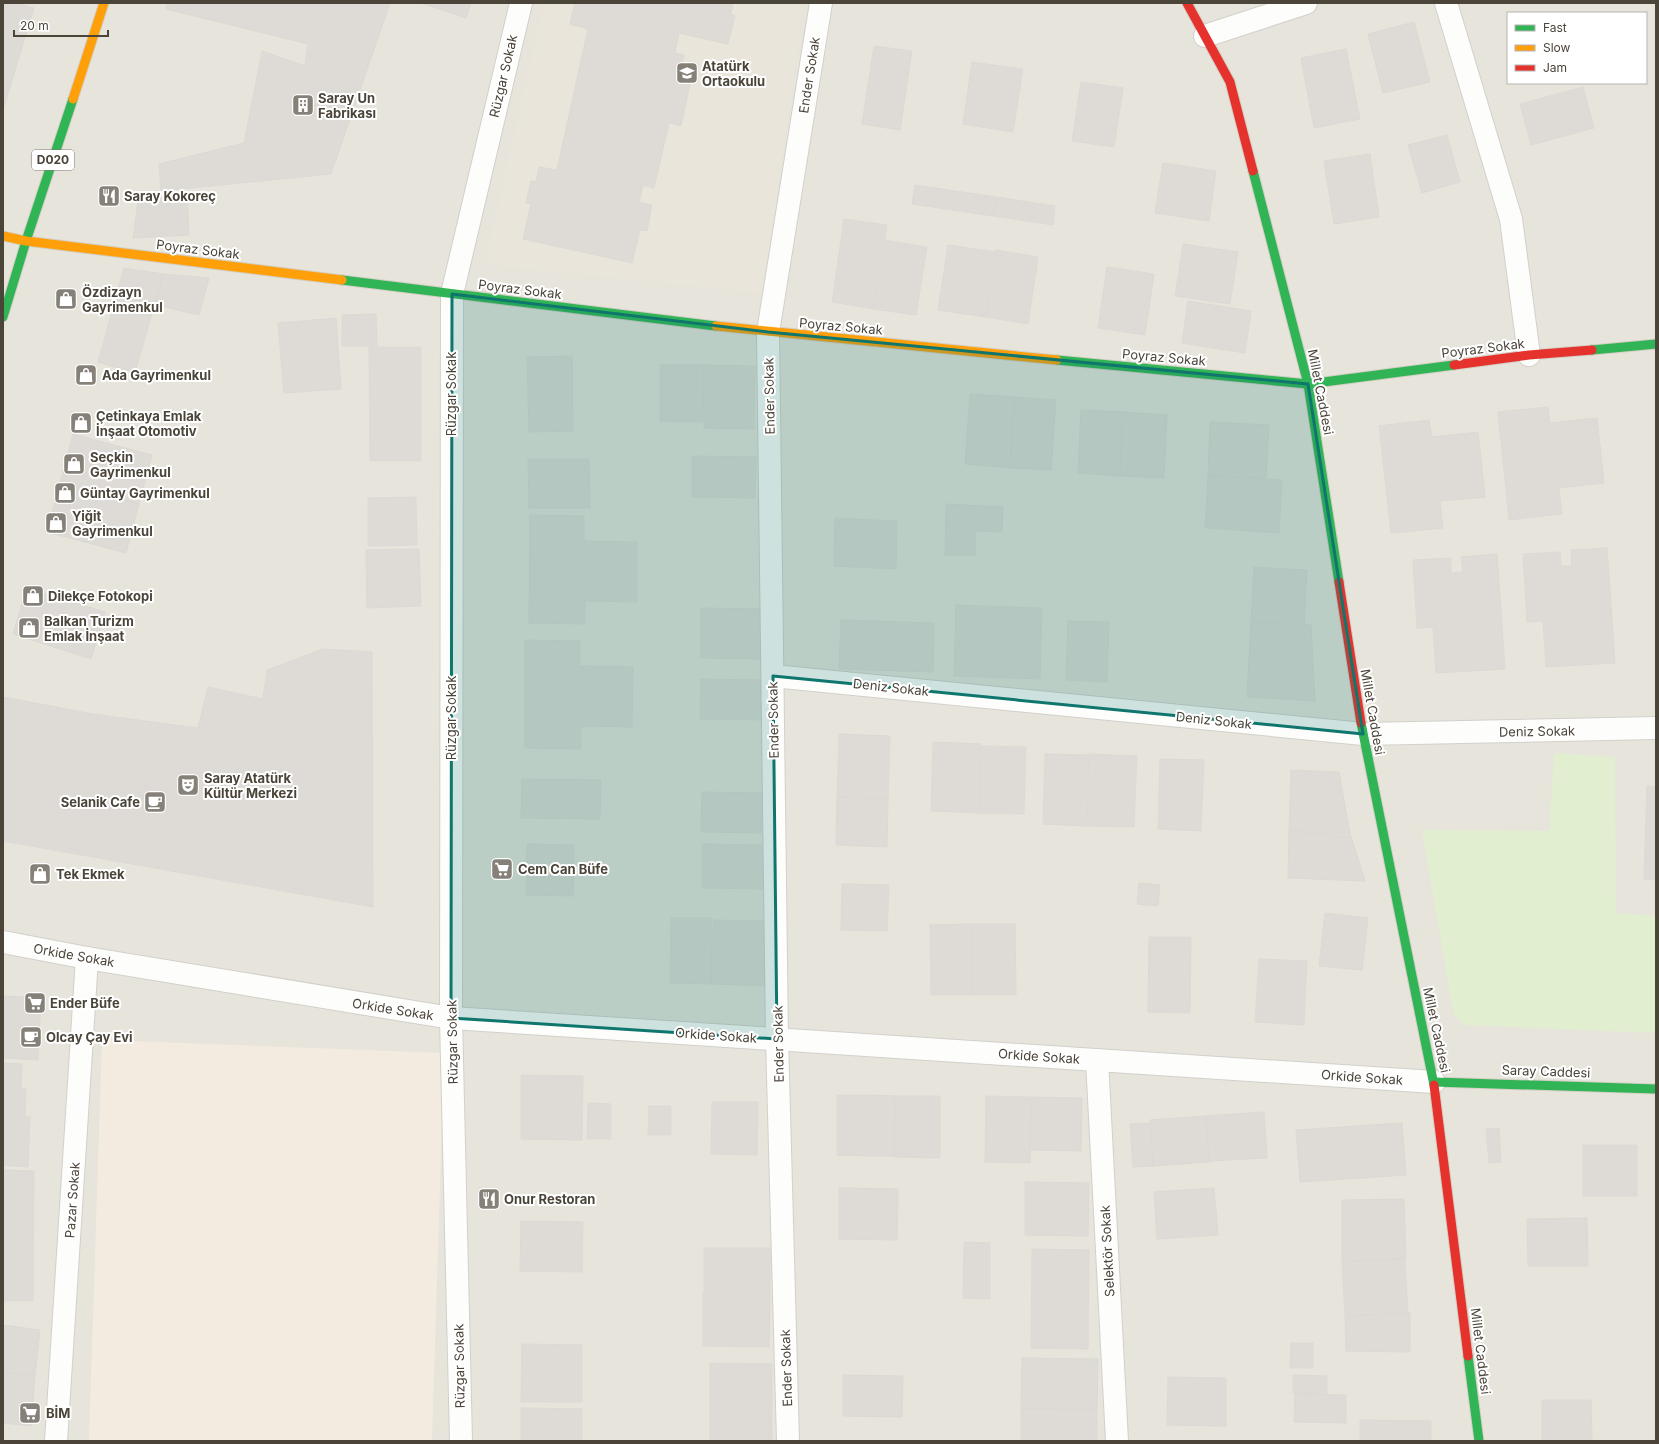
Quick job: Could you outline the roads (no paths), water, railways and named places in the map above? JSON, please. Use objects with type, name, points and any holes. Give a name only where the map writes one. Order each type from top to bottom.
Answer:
[{"type":"main road","name":"D020","points":[[3,318],[26,241],[104,3]]},
{"type":"main road","name":"Millet Caddesi","points":[[1187,3],[1230,82],[1308,384],[1363,734],[1434,1082],[1479,1441]]},
{"type":"main road","name":"Poyraz Sokak","points":[[3,236],[26,241],[768,332],[1308,384],[1529,355],[1656,344]]},
{"type":"main road","name":"Saray Caddesi","points":[[1434,1082],[1656,1088]]},
{"type":"street","name":"Rüzgar Sokak","points":[[461,1441],[451,1018],[452,294],[521,3]]},
{"type":"street","name":"Ender Sokak","points":[[788,1441],[777,1039],[768,332],[821,3]]},
{"type":"street","points":[[1205,36],[1306,3]]},
{"type":"street","points":[[1446,3],[1511,219],[1529,355]]},
{"type":"street","name":"Deniz Sokak","points":[[773,676],[1363,734],[1656,728]]},
{"type":"street","name":"Orkide Sokak","points":[[3,942],[88,958],[451,1018],[1434,1082]]},
{"type":"street","name":"Pazar Sokak","points":[[56,1441],[88,958]]},
{"type":"street","name":"Selektör Sokak","points":[[1097,1060],[1117,1441]]},
{"type":"place","name":"Atatürk Ortaokulu","points":[[687,73]]},
{"type":"place","name":"Saray Un Fabrikası","points":[[303,105]]},
{"type":"place","name":"Saray Kokoreç","points":[[109,196]]},
{"type":"place","name":"Özdizayn Gayrimenkul","points":[[66,299]]},
{"type":"place","name":"Ada Gayrimenkul","points":[[86,375]]},
{"type":"place","name":"Çetinkaya Emlak İnşaat Otomotiv","points":[[81,423]]},
{"type":"place","name":"Seçkin Gayrimenkul","points":[[74,464]]},
{"type":"place","name":"Güntay Gayrimenkul","points":[[65,493]]},
{"type":"place","name":"Yiğit Gayrimenkul","points":[[56,523]]},
{"type":"place","name":"Dilekçe Fotokopi","points":[[33,596]]},
{"type":"place","name":"Balkan Turizm Emlak İnşaat","points":[[29,628]]},
{"type":"place","name":"Saray Atatürk Kültür Merkezi","points":[[188,785]]},
{"type":"place","name":"Selanik Cafe","points":[[155,802]]},
{"type":"place","name":"Cem Can Büfe","points":[[502,869]]},
{"type":"place","name":"Tek Ekmek","points":[[40,874]]},
{"type":"place","name":"Ender Büfe","points":[[35,1003]]},
{"type":"place","name":"Olcay Çay Evi","points":[[31,1037]]},
{"type":"place","name":"Onur Restoran","points":[[489,1199]]},
{"type":"place","name":"BİM","points":[[30,1413]]}]
